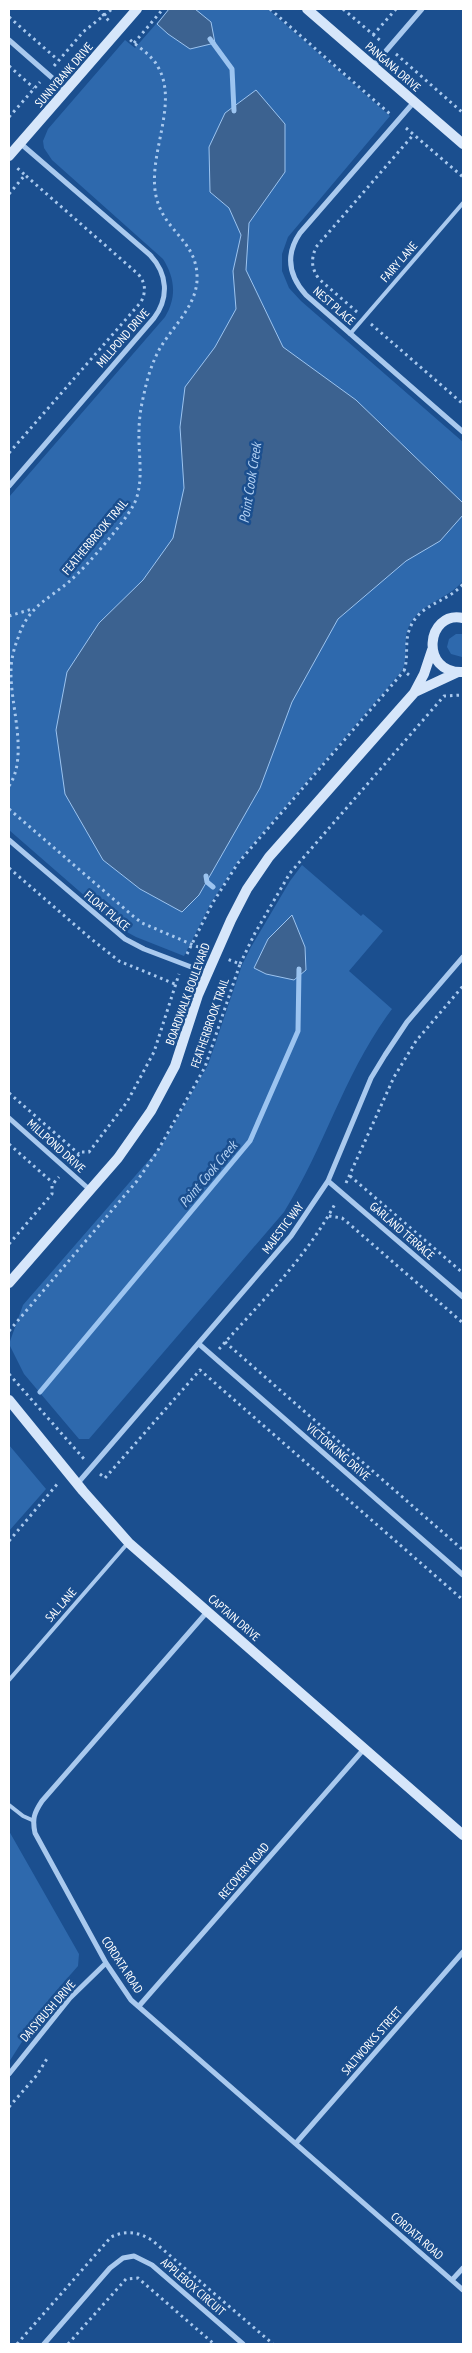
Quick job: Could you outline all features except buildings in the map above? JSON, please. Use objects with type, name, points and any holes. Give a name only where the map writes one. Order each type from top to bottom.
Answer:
[{"type":"street","name":"SUNNYBANK DRIVE","points":[[12,161],[20,143],[137,9]]},
{"type":"street","name":"PANGANA DRIVE","points":[[307,9],[463,144]]},
{"type":"street","points":[[373,66],[422,9]]},
{"type":"street","points":[[9,40],[66,91]]},
{"type":"street","name":"NEST PLACE","points":[[414,102],[306,226],[292,248],[290,266],[298,287],[463,432]]},
{"type":"street","name":"MILLPOND DRIVE","points":[[9,486],[154,318],[162,305],[165,290],[159,268],[150,255],[20,143]]},
{"type":"street","name":"BOARDWALK BOULEVARD","points":[[9,1283],[90,1190],[136,1133],[164,1088],[175,1066],[207,973],[247,889],[270,857],[414,693],[420,684],[432,650],[434,634],[438,627],[451,618],[462,616]]},
{"type":"street","points":[[432,650],[442,666],[461,672]]},
{"type":"street","name":"BOARDWALK BOULEVARD","points":[[414,693],[461,672]]},
{"type":"street","name":"FLOAT PLACE","points":[[9,840],[124,939],[144,949],[207,973]]},
{"type":"street","name":"MAJESTIC WAY","points":[[77,1484],[291,1236],[328,1181],[371,1078],[385,1055],[407,1022],[463,957]]},
{"type":"street","name":"MILLPOND DRIVE","points":[[9,1118],[90,1190]]},
{"type":"street","name":"GARLAND TERRACE","points":[[328,1181],[463,1297]]},
{"type":"street","name":"VICTORKING DRIVE","points":[[199,1344],[463,1575]]},
{"type":"street","name":"CAPTAIN DRIVE","points":[[9,1400],[77,1484],[129,1543],[463,1835]]},
{"type":"street","points":[[32,1820],[42,1801],[208,1612]]},
{"type":"street","name":"RECOVERY ROAD","points":[[139,2006],[364,1749]]},
{"type":"street","name":"CORDATA ROAD","points":[[32,1820],[35,1833],[106,1963],[131,2000],[463,2290]]},
{"type":"street","name":"SALTWORKS STREET","points":[[296,2143],[463,1952]]},
{"type":"street","name":"DAISYBUSH DRIVE","points":[[9,2074],[70,1998],[106,1963]]},
{"type":"street","name":"APPLEBOX CIRCUIT","points":[[44,2344],[110,2268],[123,2258],[134,2256],[152,2265],[243,2344]]},
{"type":"street","points":[[452,2280],[463,2268]]},
{"type":"lane","name":"FAIRY LANE","points":[[350,334],[463,203]]},
{"type":"lane","name":"SAL LANE","points":[[9,1680],[129,1543]]},
{"type":"lane","points":[[9,1805],[22,1816],[32,1820]]},
{"type":"path","points":[[98,9],[105,17],[112,9]]},
{"type":"path","name":"FEATHERBROOK TRAIL","points":[[9,786],[15,775],[17,761],[11,678],[18,636],[33,610],[79,572],[132,508],[138,492],[139,431],[148,377],[158,352],[192,302],[195,292],[197,280],[194,255],[161,211],[155,192],[154,172],[165,100],[162,77],[153,60],[134,43],[163,9]]},
{"type":"path","points":[[270,9],[463,178]]},
{"type":"path","points":[[343,9],[463,113]]},
{"type":"path","points":[[373,35],[396,9]]},
{"type":"path","points":[[9,17],[58,60]]},
{"type":"path","points":[[9,66],[34,88]]},
{"type":"path","points":[[414,134],[316,247],[312,256],[314,272],[463,404]]},
{"type":"path","points":[[9,453],[141,302],[145,291],[142,279],[138,274],[25,175],[12,161]]},
{"type":"path","points":[[9,194],[25,175]]},
{"type":"path","points":[[9,616],[22,610],[33,610]]},
{"type":"path","points":[[9,657],[14,654]]},
{"type":"path","points":[[9,1244],[52,1194],[53,1183],[81,1152],[89,1152],[127,1102],[154,1052],[175,984],[191,944],[212,904],[238,863],[404,671]]},
{"type":"path","points":[[240,964],[262,921],[300,862],[444,696],[463,695]]},
{"type":"path","name":"FEATHERBROOK TRAIL","points":[[9,809],[142,923],[240,964],[206,1067],[157,1152],[137,1181],[9,1330]]},
{"type":"path","points":[[9,868],[106,952],[126,964],[175,984]]},
{"type":"path","points":[[9,1093],[79,1154]]},
{"type":"path","points":[[9,1144],[53,1183]]},
{"type":"path","points":[[350,1176],[463,1273]]},
{"type":"path","points":[[329,1216],[342,1218],[463,1323]]},
{"type":"path","points":[[225,1342],[463,1550]]},
{"type":"path","points":[[9,1374],[92,1468],[105,1478],[200,1370],[463,1600]]},
{"type":"path","points":[[9,1541],[67,1472]]},
{"type":"path","points":[[9,2107],[37,2075],[48,2057]]},
{"type":"path","points":[[18,2344],[111,2237],[127,2233],[146,2236],[159,2245],[273,2344]]},
{"type":"path","points":[[68,2344],[126,2279],[138,2278],[214,2344]]},
{"type":"shaded area","points":[[169,9],[268,9],[390,116],[288,237],[282,254],[282,271],[289,288],[301,301],[463,442],[463,581],[450,593],[427,606],[414,618],[407,631],[405,661],[401,672],[237,863],[211,903],[184,956],[125,931],[9,830],[9,497],[165,317],[173,295],[172,280],[163,259],[52,160],[44,148],[43,141],[48,129],[125,40],[135,48]]},
{"type":"shaded area","points":[[456,634],[463,634],[462,657],[451,654],[447,647],[449,639]]},
{"type":"shaded area","points":[[302,865],[361,916],[363,914],[383,931],[349,971],[392,1009],[375,1033],[361,1058],[299,1187],[284,1212],[89,1439],[79,1439],[24,1374],[9,1344],[23,1305],[162,1145],[208,1065],[242,965],[251,947],[290,881]]},
{"type":"shaded area","points":[[9,1445],[46,1489],[9,1531]]},
{"type":"shaded area","points":[[9,1831],[79,1954],[78,1966],[50,1998],[9,2062]]},
{"type":"water","points":[[169,9],[195,9],[211,22],[215,43],[190,49],[168,34],[157,24]]},
{"type":"water","points":[[256,90],[285,124],[285,172],[249,223],[246,270],[283,347],[356,400],[463,503],[463,515],[440,541],[406,561],[338,619],[292,702],[260,788],[199,895],[182,912],[140,889],[103,860],[65,794],[56,730],[67,672],[99,623],[143,580],[173,538],[184,488],[180,427],[185,387],[215,347],[236,309],[233,271],[241,235],[229,208],[210,192],[209,147],[225,113]]},
{"type":"water","points":[[292,915],[305,947],[306,970],[294,980],[266,974],[254,968],[268,939]]},
{"type":"waterway","name":"Point Cook Creek","points":[[210,39],[232,69],[234,111]]},
{"type":"waterway","name":"Point Cook Creek","points":[[206,876],[207,882],[213,887]]},
{"type":"waterway","name":"Point Cook Creek","points":[[40,1392],[250,1141],[298,1031],[299,969]]}]
